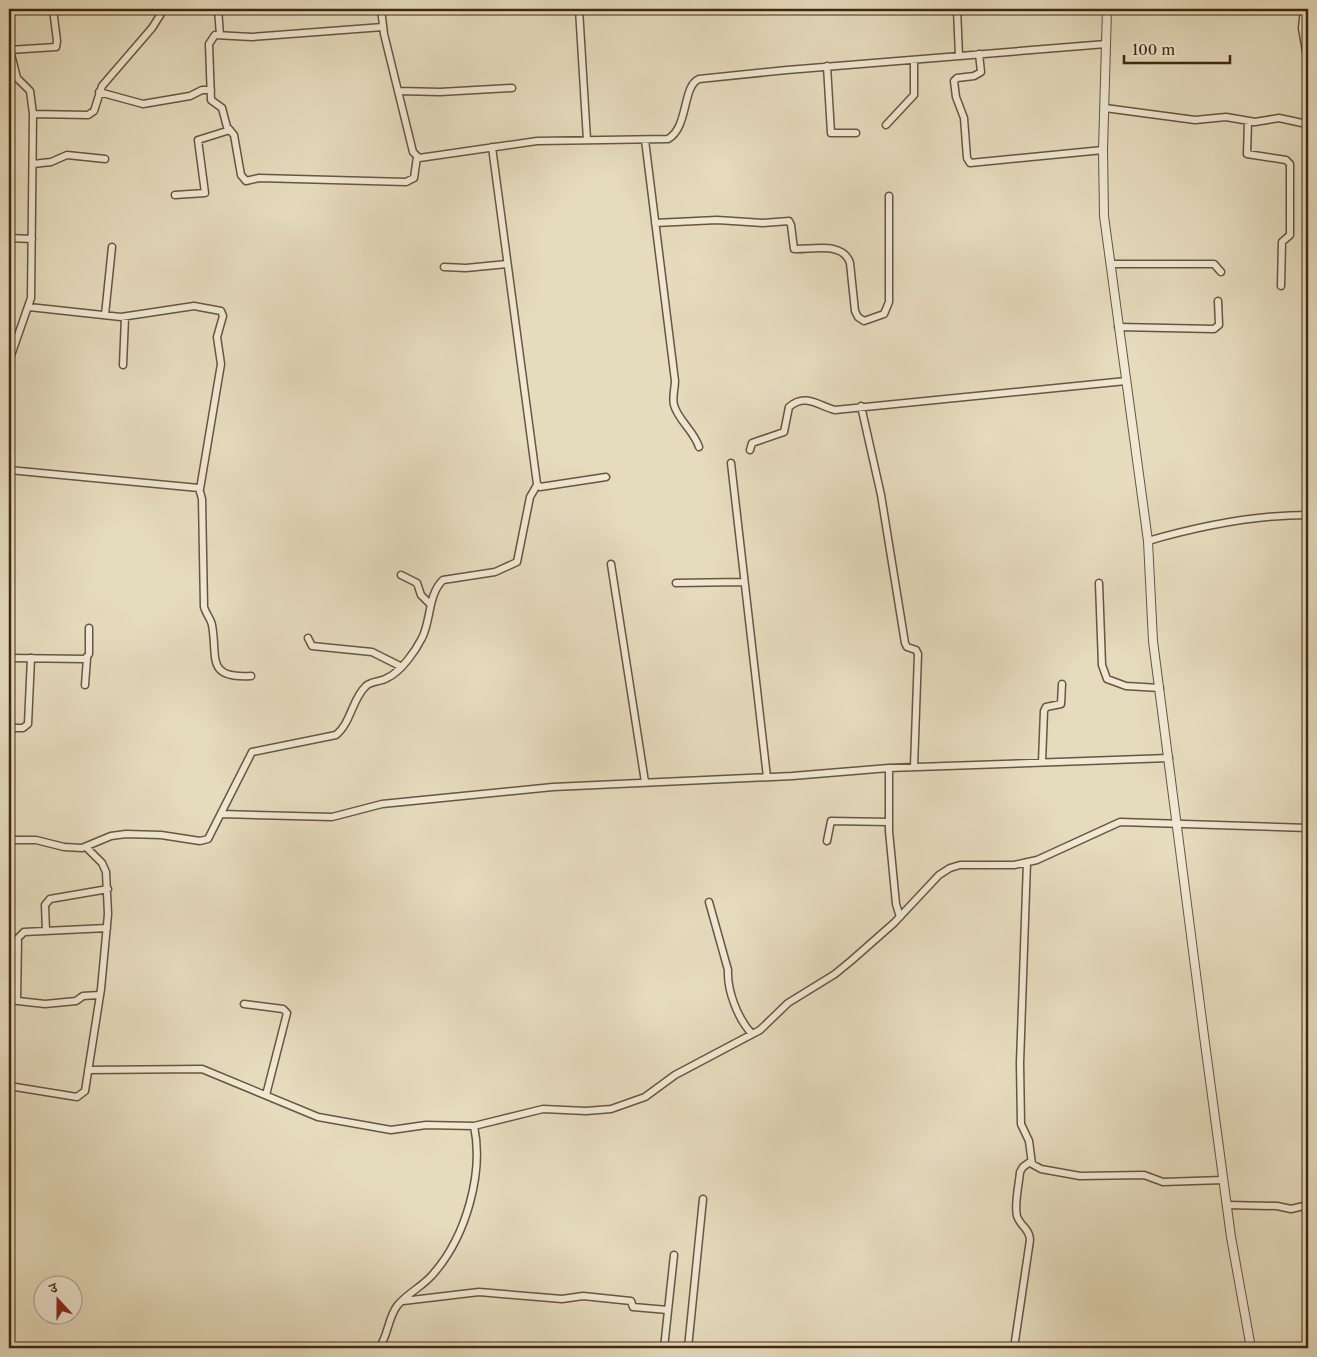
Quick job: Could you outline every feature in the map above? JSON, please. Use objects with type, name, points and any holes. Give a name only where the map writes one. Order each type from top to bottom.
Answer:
[{"type":"street","points":[[9,361],[29,307],[32,239],[33,114],[30,91],[17,78],[9,50],[56,46],[53,9]]},
{"type":"street","points":[[33,114],[91,114],[96,108],[99,92],[110,76],[152,28],[164,9]]},
{"type":"street","points":[[218,9],[220,35]]},
{"type":"street","points":[[381,9],[383,28],[413,152],[417,157],[425,158],[530,141],[665,139],[674,135],[686,108],[690,86],[694,80],[827,66],[1106,44]]},
{"type":"street","points":[[579,9],[587,140]]},
{"type":"street","points":[[957,9],[959,56]]},
{"type":"street","points":[[1107,9],[1103,150],[1104,216],[1148,542],[1154,641],[1226,1205],[1251,1348]]},
{"type":"street","points":[[1304,9],[1302,28],[1308,63]]},
{"type":"street","points":[[383,28],[252,37],[220,35],[212,37],[209,44],[211,100],[222,108],[230,130],[234,135],[241,175],[246,180],[259,178],[406,182],[414,178],[417,157]]},
{"type":"street","points":[[978,54],[981,72],[974,76],[957,78],[954,81],[956,97],[964,118],[968,162],[1103,150]]},
{"type":"street","points":[[886,125],[914,96],[914,60]]},
{"type":"street","points":[[827,66],[831,133],[856,133]]},
{"type":"street","points":[[398,92],[512,88]]},
{"type":"street","points":[[99,92],[144,104],[190,96],[202,90],[211,90]]},
{"type":"street","points":[[1104,108],[1195,120],[1226,117],[1260,122],[1279,118],[1302,123],[1308,121]]},
{"type":"street","points":[[1248,121],[1247,154],[1286,160],[1290,164],[1290,235],[1282,242],[1281,286]]},
{"type":"street","points":[[175,195],[205,192],[198,140],[230,130]]},
{"type":"street","points":[[645,140],[675,381],[674,405],[694,434],[699,447]]},
{"type":"street","points":[[9,840],[36,840],[64,847],[87,848],[111,836],[126,834],[161,834],[204,841],[212,837],[221,814],[252,752],[336,735],[348,719],[365,687],[387,678],[400,666],[423,637],[440,583],[447,578],[495,572],[517,562],[530,497],[538,485],[492,147]]},
{"type":"street","points":[[33,164],[51,162],[67,155],[105,159]]},
{"type":"street","points":[[655,223],[717,220],[763,223],[788,221],[791,225],[794,249],[838,250],[847,256],[850,264],[855,311],[858,317],[864,321],[884,314],[889,302],[889,196]]},
{"type":"street","points":[[9,238],[32,239]]},
{"type":"street","points":[[105,315],[112,247]]},
{"type":"street","points":[[444,267],[466,268],[507,264]]},
{"type":"street","points":[[1111,264],[1214,264],[1221,272]]},
{"type":"street","points":[[1118,327],[1214,329],[1219,325],[1218,301]]},
{"type":"street","points":[[29,307],[125,316],[194,306],[219,309],[223,313],[218,337],[221,364],[200,489],[204,607],[212,623],[214,661],[219,670],[228,675],[250,676]]},
{"type":"street","points":[[123,365],[125,316]]},
{"type":"street","points":[[750,450],[752,443],[766,440],[785,430],[789,408],[795,403],[815,401],[835,410],[1126,381]]},
{"type":"street","points":[[861,406],[881,495],[905,644],[907,647],[916,650],[918,654],[914,766]]},
{"type":"street","points":[[731,463],[743,582],[767,777]]},
{"type":"street","points":[[9,470],[200,489]]},
{"type":"street","points":[[538,485],[606,477]]},
{"type":"street","points":[[1148,542],[1204,526],[1270,517],[1308,515]]},
{"type":"street","points":[[611,564],[645,782]]},
{"type":"street","points":[[401,575],[417,583],[424,599],[432,606]]},
{"type":"street","points":[[676,583],[743,582]]},
{"type":"street","points":[[1099,583],[1102,666],[1107,679],[1126,686],[1160,688]]},
{"type":"street","points":[[85,686],[89,654],[89,628]]},
{"type":"street","points":[[308,638],[312,646],[372,652],[400,666]]},
{"type":"street","points":[[9,658],[87,658]]},
{"type":"street","points":[[9,728],[24,728],[28,724],[31,658]]},
{"type":"street","points":[[1042,762],[1044,711],[1046,707],[1061,704],[1062,684]]},
{"type":"street","points":[[221,814],[332,816],[382,804],[553,787],[767,777],[914,766],[1169,758]]},
{"type":"street","points":[[889,768],[889,822],[896,904],[900,917]]},
{"type":"street","points":[[827,841],[831,821],[889,822]]},
{"type":"street","points":[[88,1070],[202,1069],[318,1117],[391,1130],[426,1125],[474,1126],[543,1109],[594,1111],[620,1107],[645,1097],[675,1075],[752,1034],[788,1003],[835,974],[900,917],[939,875],[950,868],[960,865],[1027,862],[1048,856],[1093,836],[1113,823],[1177,822],[1308,828]]},
{"type":"street","points":[[9,1086],[79,1096],[85,1091],[107,928],[108,889],[104,867],[87,848]]},
{"type":"street","points":[[1027,862],[1020,1107],[1021,1124],[1029,1141],[1030,1162],[1035,1167],[1041,1169],[1080,1176],[1144,1175],[1163,1182],[1223,1180]]},
{"type":"street","points":[[46,930],[45,904],[50,899],[108,889]]},
{"type":"street","points":[[709,902],[728,970],[728,981],[739,1016],[752,1034]]},
{"type":"street","points":[[17,1001],[18,935],[24,932],[46,930],[107,928]]},
{"type":"street","points":[[9,1000],[44,1004],[73,1002],[82,996],[99,995]]},
{"type":"street","points":[[244,1004],[283,1009],[287,1013],[266,1095]]},
{"type":"street","points":[[379,1348],[396,1307],[437,1270],[457,1236],[470,1201],[476,1172],[477,1139],[474,1126]]},
{"type":"street","points":[[1014,1348],[1030,1240],[1028,1231],[1017,1214],[1018,1191],[1022,1169],[1030,1162]]},
{"type":"street","points":[[688,1348],[703,1199]]},
{"type":"street","points":[[1226,1205],[1276,1206],[1291,1209],[1308,1205]]},
{"type":"street","points":[[664,1348],[674,1255]]},
{"type":"street","points":[[403,1301],[466,1292],[491,1292],[562,1300],[583,1296],[631,1301],[632,1307],[647,1310],[668,1310]]}]
